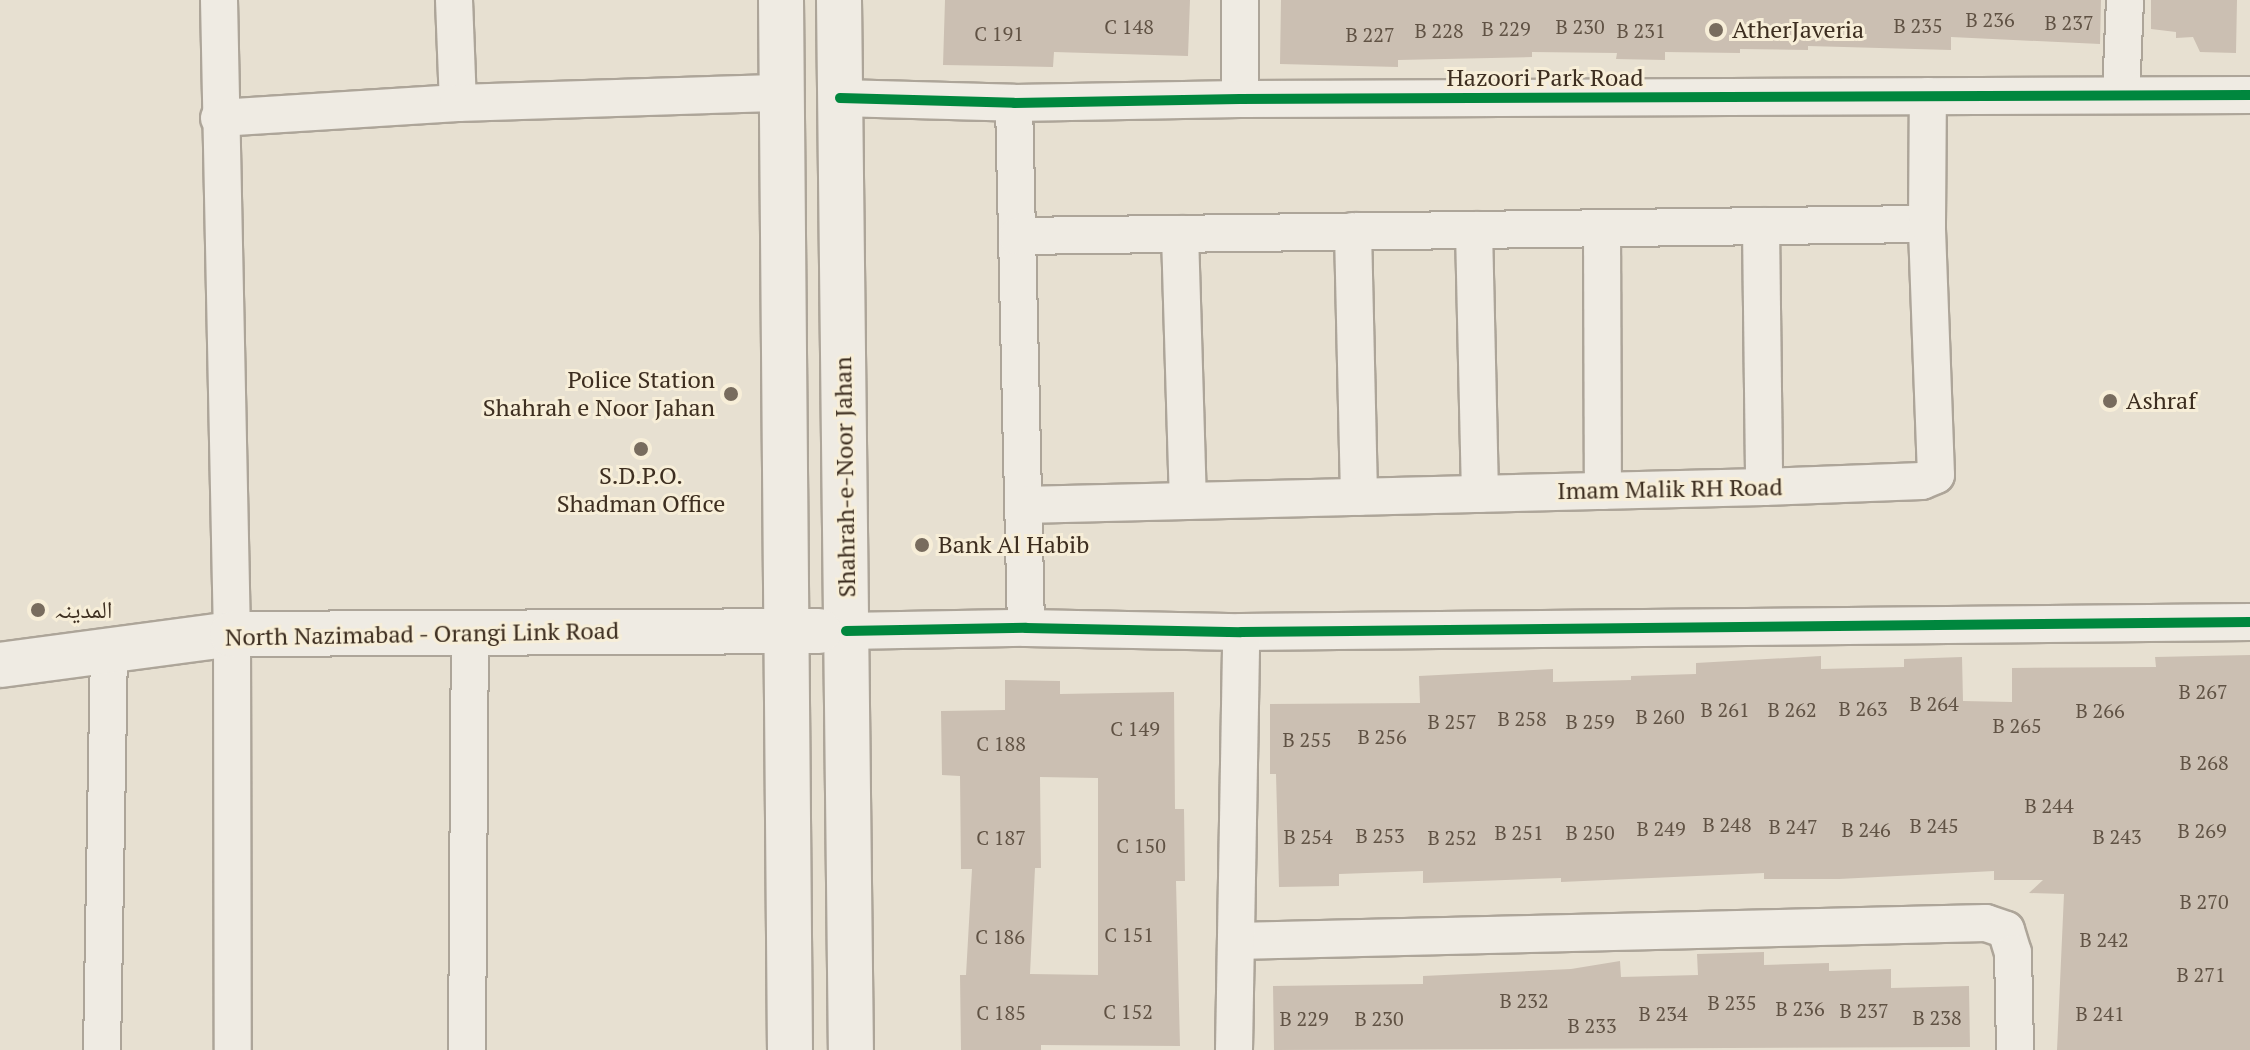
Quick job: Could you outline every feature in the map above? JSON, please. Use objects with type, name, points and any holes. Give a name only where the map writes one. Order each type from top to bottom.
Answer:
[{"type":"main road","points":[[781,0],[789,631],[790,1050]]},
{"type":"main road","name":"Shahrah-e-Noor Jahan","points":[[839,0],[851,1050]]},
{"type":"main road","name":"North Nazimabad - Orangi Link Road","points":[[0,665],[232,634],[846,631]]},
{"type":"street","points":[[219,0],[219,118],[232,634],[233,1050]]},
{"type":"street","points":[[454,0],[458,103]]},
{"type":"street","points":[[1240,0],[1240,99]]},
{"type":"street","points":[[2121,95],[2125,0]]},
{"type":"street","points":[[219,118],[458,103],[783,93]]},
{"type":"street","name":"Hazoori Park Road","points":[[840,98],[1014,103],[1240,99],[2250,95]]},
{"type":"street","name":"Imam Malik RH Road","points":[[1023,505],[1764,487],[1922,481],[1936,475],[1927,224],[1928,96]]},
{"type":"street","points":[[1014,103],[1026,628]]},
{"type":"street","points":[[1017,236],[1927,224]]},
{"type":"street","points":[[1761,226],[1764,487]]},
{"type":"street","points":[[1602,228],[1603,491]]},
{"type":"street","points":[[1474,230],[1480,494]]},
{"type":"street","points":[[1353,231],[1359,497]]},
{"type":"street","points":[[1180,234],[1188,501]]},
{"type":"street","points":[[846,631],[1026,628],[1241,632],[2250,622]]},
{"type":"street","points":[[467,1050],[470,631]]},
{"type":"street","points":[[1234,1050],[1241,632]]},
{"type":"street","points":[[102,1050],[109,649]]},
{"type":"street","points":[[1236,941],[1986,923],[2006,930],[2013,953],[2015,1050]]},
{"type":"building","points":[[945,0],[1190,0],[1188,56],[1054,52],[1053,67],[943,65]]},
{"type":"building","points":[[1281,0],[2101,0],[2100,44],[1951,37],[1951,50],[1808,46],[1808,50],[1740,49],[1740,53],[1665,52],[1665,60],[1616,59],[1617,53],[1532,52],[1532,57],[1398,60],[1398,67],[1280,64]]},
{"type":"building","points":[[2151,0],[2237,0],[2236,53],[2200,52],[2193,37],[2176,38],[2176,32],[2151,29]]},
{"type":"building","points":[[2250,655],[2250,1050],[2057,1050],[2064,894],[2029,893],[2043,880],[1994,880],[1994,871],[1839,879],[1764,879],[1764,873],[1561,882],[1561,878],[1423,883],[1423,871],[1339,874],[1339,886],[1279,887],[1276,774],[1270,774],[1270,704],[1420,703],[1419,676],[1553,669],[1553,682],[1631,680],[1631,676],[1696,674],[1696,663],[1821,656],[1821,669],[1904,667],[1904,659],[1962,657],[1963,701],[2012,702],[2012,668],[2156,667],[2155,657]]},
{"type":"building","points":[[1005,680],[1060,681],[1060,694],[1174,692],[1175,809],[1184,809],[1185,881],[1176,881],[1180,1046],[1041,1045],[1041,1050],[961,1050],[960,975],[966,975],[972,869],[961,869],[960,776],[942,775],[941,711],[1005,710]],"holes":[[[1040,777],[1098,778],[1098,975],[1030,974],[1035,868],[1041,868]]]},
{"type":"building","points":[[1764,952],[1764,965],[1829,963],[1829,971],[1891,969],[1891,988],[1969,986],[1970,1047],[1274,1050],[1273,986],[1423,984],[1423,976],[1571,969],[1620,961],[1621,977],[1698,975],[1697,954]]},
{"type":"cycle path","points":[[840,98],[1014,103],[1240,99],[2250,95]]},
{"type":"cycle path","points":[[846,631],[1026,628],[1241,632],[2250,622]]},
{"type":"place","name":"AtherJaveria","points":[[1716,30]]},
{"type":"place","name":"Police Station Shahrah e Noor Jahan","points":[[731,394]]},
{"type":"place","name":"Ashraf","points":[[2110,401]]},
{"type":"place","name":"S.D.P.O. Shadman Office","points":[[641,449]]},
{"type":"place","name":"Bank Al Habib","points":[[922,545]]},
{"type":"place","name":"المدینہ","points":[[38,610]]}]
